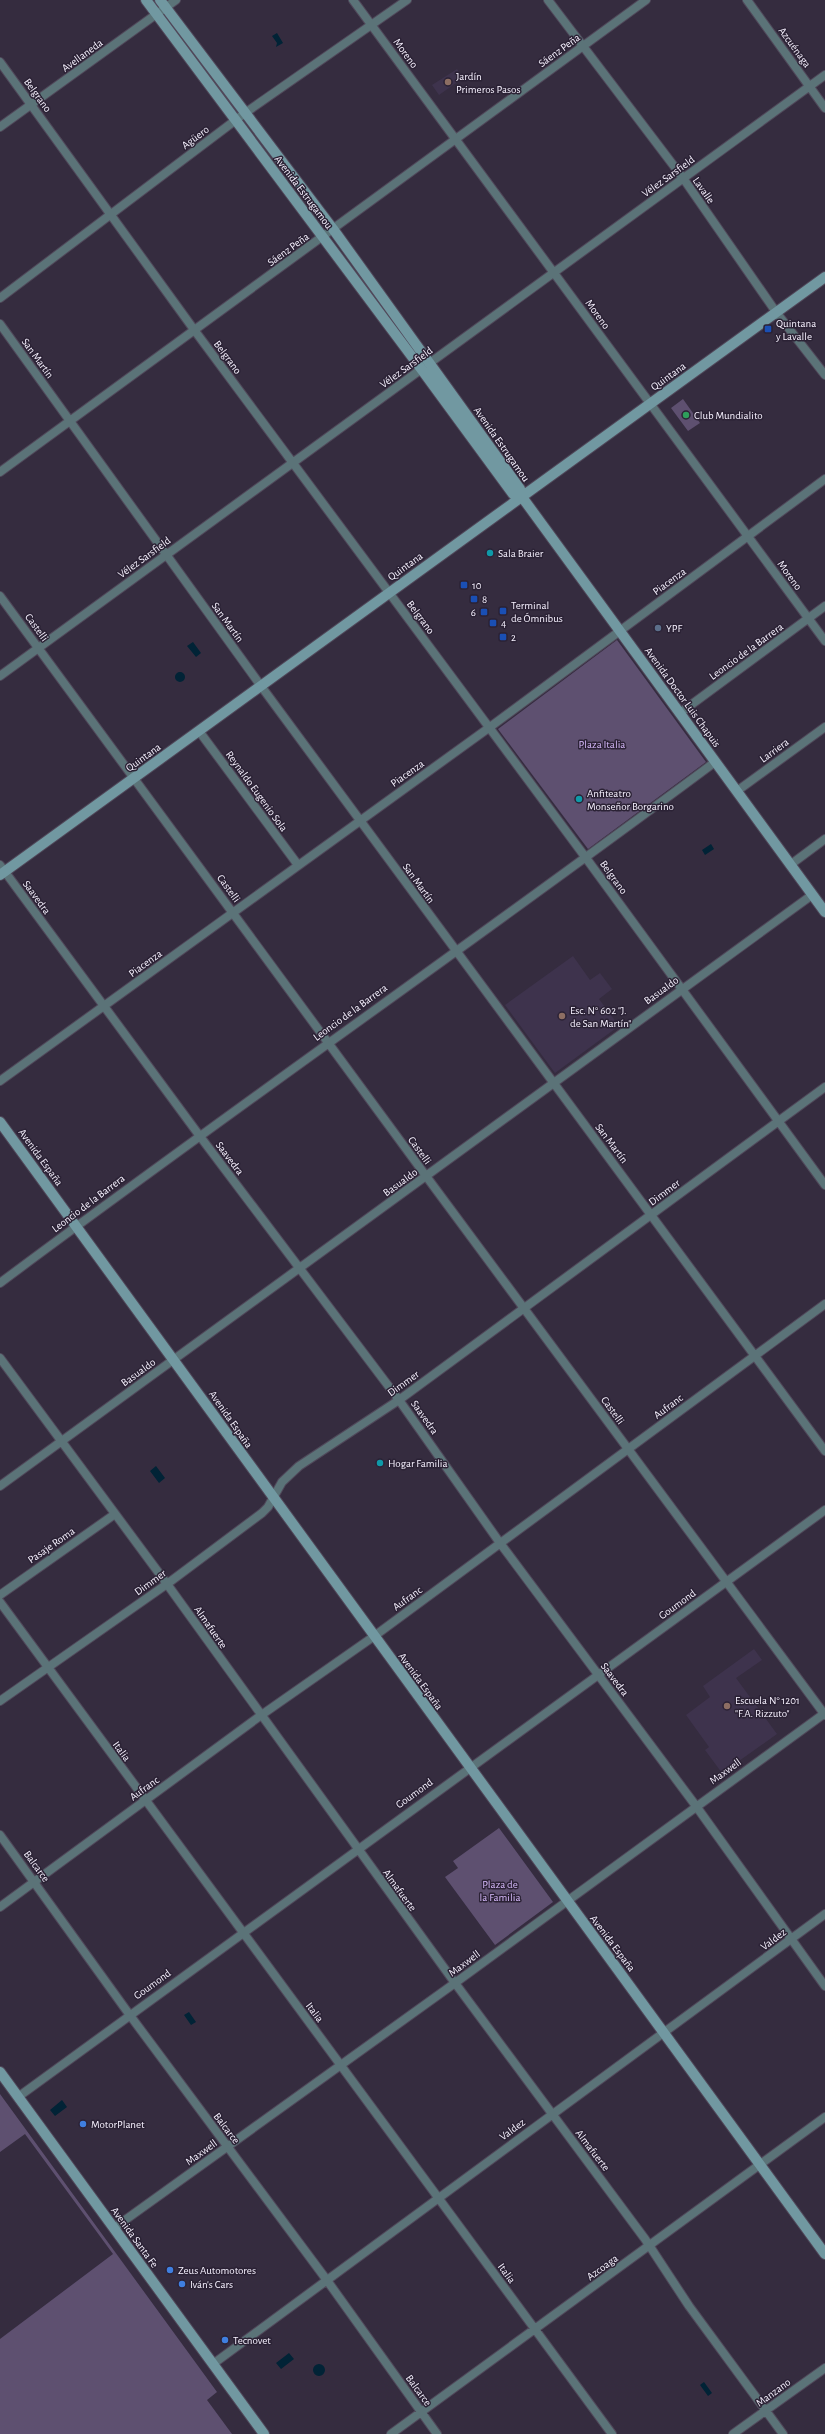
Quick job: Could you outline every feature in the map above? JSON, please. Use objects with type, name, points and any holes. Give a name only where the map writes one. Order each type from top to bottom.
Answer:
[{"type":"main road","name":"Avenida Estrugamou","points":[[146,0],[322,237],[426,366]]},
{"type":"main road","name":"Avenida Estrugamou","points":[[163,4],[333,229],[513,494],[522,497]]},
{"type":"main road","name":"Quintana","points":[[2,871],[135,778],[825,277]]},
{"type":"main road","name":"Avenida Doctor Luis Chapuis","points":[[522,497],[825,912]]},
{"type":"main road","name":"Avenida España","points":[[0,1122],[174,1360],[373,1637],[761,2164],[825,2254]]},
{"type":"main road","name":"Avenida Santa Fe","points":[[0,2072],[264,2434]]},
{"type":"street","name":"Avellaneda","points":[[0,128],[156,14],[163,4],[176,0]]},
{"type":"street","name":"Moreno","points":[[353,0],[825,641]]},
{"type":"street","name":"Agüero","points":[[0,298],[110,213],[235,120],[407,0]]},
{"type":"street","name":"Lavalle","points":[[548,0],[683,178],[776,312],[825,375]]},
{"type":"street","name":"Sáenz Peña","points":[[0,472],[646,0]]},
{"type":"street","name":"Azcuénaga","points":[[747,0],[825,108]]},
{"type":"street","name":"Belgrano","points":[[0,62],[195,331],[490,727],[825,1185]]},
{"type":"street","name":"Vélez Sarsfield","points":[[0,676],[825,75]]},
{"type":"street","name":"San Martín","points":[[0,324],[260,686],[825,1451]]},
{"type":"street","name":"Piacenza","points":[[0,1081],[359,820],[490,727],[825,479]]},
{"type":"street","name":"Castelli","points":[[0,596],[523,1308],[825,1714]]},
{"type":"street","name":"Leoncio de la Barrera","points":[[680,713],[825,606]]},
{"type":"street","name":"Larriera","points":[[737,791],[825,727]]},
{"type":"street","name":"Reynaldo Eugenio Sola","points":[[199,731],[298,865]]},
{"type":"street","name":"Leoncio de la Barrera","points":[[0,1282],[199,1135],[455,950],[586,858],[715,762]]},
{"type":"street","points":[[790,865],[825,840]]},
{"type":"street","name":"Saavedra","points":[[2,871],[399,1400],[500,1544],[599,1674],[825,1986]]},
{"type":"street","name":"Basualdo","points":[[0,1486],[553,1084],[682,988],[812,895]]},
{"type":"street","name":"Dimmer","points":[[0,1701],[167,1584],[262,1513],[282,1482],[299,1466],[399,1400],[825,1087]]},
{"type":"street","name":"Aufranc","points":[[0,1907],[260,1716],[373,1637],[628,1450],[753,1355],[825,1304]]},
{"type":"street","name":"Almafuerte","points":[[0,1358],[167,1584],[260,1716],[455,1984],[650,2246],[689,2306],[783,2434]]},
{"type":"street","name":"Goumond","points":[[18,2097],[129,2014],[469,1766],[599,1674],[825,1510]]},
{"type":"street","name":"Pasaje Roma","points":[[0,1595],[115,1514]]},
{"type":"street","name":"Italia","points":[[0,1602],[49,1667],[241,1933],[341,2065],[612,2434]]},
{"type":"street","name":"Maxwell","points":[[114,2228],[455,1984],[696,1806],[825,1714]]},
{"type":"street","name":"Balcarce","points":[[0,1835],[129,2014],[326,2279],[437,2434]]},
{"type":"street","name":"Valdez","points":[[213,2364],[437,2197],[665,2033],[825,1914]]},
{"type":"street","name":"Azcoaga","points":[[391,2434],[825,2117]]},
{"type":"street","name":"Manzano","points":[[733,2434],[825,2368]]},
{"type":"shaded area","name":"Jardín Primeros Pasos","points":[[457,69],[463,78],[439,95],[432,85]]},
{"type":"shaded area","name":"Esc. N° 602 \"J. de San Martín\"","points":[[573,956],[590,980],[600,973],[612,989],[599,999],[619,1026],[555,1073],[505,1005]]},
{"type":"shaded area","name":"Escuela N° 1201 \"F.A. Rizzuto\"","points":[[754,1649],[762,1660],[736,1678],[777,1734],[722,1773],[705,1750],[709,1747],[686,1715],[710,1697],[703,1686]]},
{"type":"green space","name":"Club Mundialito","points":[[683,399],[700,423],[688,431],[671,408]]},
{"type":"green space","name":"Plaza Italia","points":[[617,640],[706,762],[588,849],[498,729]]},
{"type":"green space","name":"Plaza de la Familia","points":[[499,1828],[553,1902],[495,1945],[445,1877],[458,1868],[453,1861]]},
{"type":"green space","points":[[0,2094],[217,2392],[207,2400],[232,2434],[0,2434],[0,2339],[113,2254],[25,2134],[0,2152]]},
{"type":"water","points":[[277,33],[283,43],[276,47],[277,43],[272,36]]},
{"type":"water","points":[[193,642],[201,653],[196,657],[187,646]]},
{"type":"water","points":[[178,672],[182,672],[184,673],[184,681],[178,682],[175,679],[175,675]]},
{"type":"water","points":[[711,844],[714,849],[705,855],[702,850]]},
{"type":"water","points":[[156,1466],[165,1478],[159,1483],[150,1471]]},
{"type":"water","points":[[189,2012],[196,2022],[191,2025],[184,2015]]},
{"type":"water","points":[[62,2100],[67,2107],[55,2116],[50,2110]]},
{"type":"water","points":[[289,2353],[294,2359],[281,2369],[276,2363]]},
{"type":"water","points":[[317,2364],[321,2364],[325,2370],[321,2376],[317,2376],[313,2372],[313,2368]]},
{"type":"water","points":[[704,2382],[712,2393],[708,2396],[700,2385]]},
{"type":"place","name":"Jardín Primeros Pasos","points":[[448,82]]},
{"type":"place","name":"Quintana y Lavalle","points":[[768,329]]},
{"type":"place","name":"Club Mundialito","points":[[686,415]]},
{"type":"place","name":"Sala Braier","points":[[490,553]]},
{"type":"place","name":"10","points":[[464,585]]},
{"type":"place","name":"8","points":[[474,599]]},
{"type":"place","name":"Terminal de Ómnibus","points":[[503,611]]},
{"type":"place","name":"6","points":[[484,612]]},
{"type":"place","name":"4","points":[[493,623]]},
{"type":"place","name":"YPF","points":[[658,628]]},
{"type":"place","name":"2","points":[[503,637]]},
{"type":"place","name":"Anfiteatro Monseñor Borgarino","points":[[579,799]]},
{"type":"place","name":"Esc. N° 602 \"J. de San Martín\"","points":[[562,1016]]},
{"type":"place","name":"Hogar Familia","points":[[380,1463]]},
{"type":"place","name":"Escuela N° 1201 \"F.A. Rizzuto\"","points":[[727,1706]]},
{"type":"place","name":"MotorPlanet","points":[[83,2124]]},
{"type":"place","name":"Zeus Automotores","points":[[170,2270]]},
{"type":"place","name":"Iván's Cars","points":[[182,2284]]},
{"type":"place","name":"Tecnovet","points":[[225,2340]]}]
